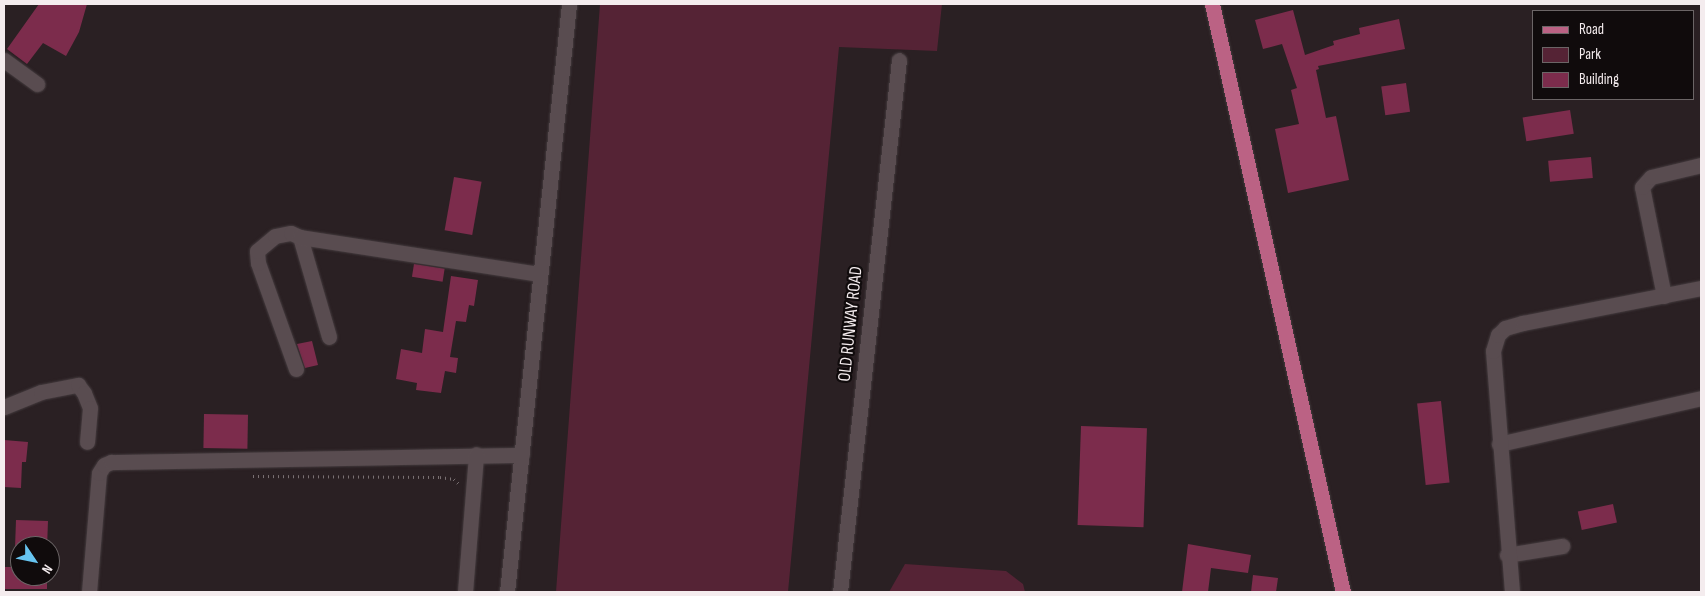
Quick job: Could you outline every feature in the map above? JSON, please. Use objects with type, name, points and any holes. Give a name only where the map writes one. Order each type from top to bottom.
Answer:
[{"type":"main road","points":[[1212,4],[1342,592]]},
{"type":"street","points":[[507,592],[539,274],[569,4]]},
{"type":"street","points":[[4,60],[37,84]]},
{"type":"street","name":"OLD RUNWAY ROAD","points":[[840,592],[899,60]]},
{"type":"street","points":[[1664,296],[1642,187],[1651,177],[1701,165]]},
{"type":"street","points":[[296,369],[258,263],[257,251],[264,243],[284,233],[300,238],[539,274]]},
{"type":"street","points":[[300,238],[329,337]]},
{"type":"street","points":[[1512,592],[1507,555],[1492,351],[1498,335],[1505,328],[1524,323],[1701,288]]},
{"type":"street","points":[[4,407],[41,392],[78,385],[84,393],[90,408],[87,442]]},
{"type":"street","points":[[1499,444],[1701,398]]},
{"type":"street","points":[[89,592],[99,473],[104,465],[111,462],[476,454],[522,455]]},
{"type":"street","points":[[465,592],[476,454]]},
{"type":"street","points":[[1507,555],[1562,546]]},
{"type":"path","points":[[251,476],[440,477],[454,479],[462,488]]},
{"type":"green space","points":[[600,4],[942,4],[937,51],[839,47],[788,592],[556,592]]},
{"type":"green space","points":[[905,564],[1006,571],[1023,584],[1025,592],[889,592]]},
{"type":"building","points":[[39,4],[87,4],[79,32],[66,56],[43,43],[27,64],[7,49]]},
{"type":"building","points":[[1293,10],[1305,55],[1334,45],[1333,41],[1360,34],[1359,28],[1399,19],[1405,49],[1318,66],[1319,69],[1316,70],[1326,118],[1336,116],[1349,180],[1288,193],[1275,129],[1299,124],[1291,90],[1297,88],[1282,44],[1263,49],[1255,20]]},
{"type":"building","points":[[1406,83],[1410,112],[1385,115],[1381,86]]},
{"type":"building","points":[[1570,110],[1574,134],[1526,141],[1523,118]]},
{"type":"building","points":[[1591,157],[1593,178],[1550,182],[1548,161]]},
{"type":"building","points":[[454,177],[482,182],[472,235],[445,230]]},
{"type":"building","points":[[414,264],[445,269],[443,282],[412,277]]},
{"type":"building","points":[[451,276],[478,280],[474,306],[469,305],[466,322],[456,321],[450,357],[458,358],[456,373],[445,371],[441,393],[416,390],[417,383],[396,379],[401,349],[422,353],[425,329],[443,332]]},
{"type":"building","points":[[312,341],[318,365],[305,368],[297,344]]},
{"type":"building","points":[[1441,401],[1450,483],[1426,485],[1417,404]]},
{"type":"building","points":[[204,414],[248,415],[247,449],[203,448]]},
{"type":"building","points":[[1081,426],[1147,428],[1144,527],[1078,525]]},
{"type":"building","points":[[4,440],[28,442],[26,462],[22,462],[21,488],[4,487]]},
{"type":"building","points":[[1613,504],[1617,523],[1582,530],[1578,511]]},
{"type":"building","points":[[16,520],[48,521],[47,536],[15,536]]},
{"type":"building","points":[[1188,544],[1251,555],[1248,573],[1211,568],[1208,592],[1182,592]]},
{"type":"building","points":[[4,567],[10,567],[10,586],[47,586],[47,589],[4,589]]},
{"type":"building","points":[[1253,575],[1278,578],[1276,592],[1251,592]]}]
